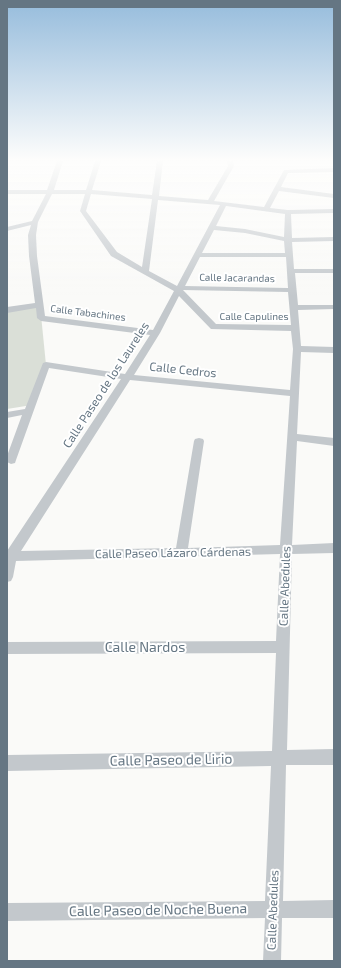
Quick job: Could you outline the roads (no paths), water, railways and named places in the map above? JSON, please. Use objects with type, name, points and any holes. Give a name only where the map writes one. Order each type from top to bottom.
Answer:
[{"type":"street","points":[[7,310],[40,304],[33,256],[32,235],[35,222],[43,206]]},
{"type":"street","points":[[84,206],[85,216],[114,254],[180,290]]},
{"type":"street","points":[[145,272],[154,206]]},
{"type":"street","name":"Calle Paseo de los Laureles","points":[[7,578],[9,556],[156,333],[223,206]]},
{"type":"street","points":[[242,206],[288,212],[334,211]]},
{"type":"street","name":"Calle Abedules","points":[[272,961],[286,550],[298,349],[289,255],[288,212]]},
{"type":"street","points":[[7,229],[35,222]]},
{"type":"street","points":[[212,228],[288,240],[334,239]]},
{"type":"street","points":[[198,255],[289,255]]},
{"type":"street","points":[[291,271],[334,271]]},
{"type":"street","name":"Calle Jacarandas","points":[[180,290],[292,290]]},
{"type":"street","name":"Calle Capulines","points":[[180,290],[214,327],[296,328]]},
{"type":"street","name":"Calle Tabachines","points":[[40,304],[41,318],[156,333]]},
{"type":"street","points":[[294,308],[334,307]]},
{"type":"street","points":[[298,349],[334,350]]},
{"type":"street","name":"Calle Cedros","points":[[29,411],[46,365],[127,377],[295,394]]},
{"type":"street","points":[[7,415],[29,411],[12,460]]},
{"type":"street","points":[[292,437],[334,442]]},
{"type":"street","points":[[181,553],[199,441]]},
{"type":"street","name":"Calle Paseo Lázaro Cárdenas","points":[[9,556],[181,553],[334,548]]},
{"type":"street","name":"Calle Nardos","points":[[7,648],[282,647]]},
{"type":"street","name":"Calle Paseo de Lirio","points":[[7,763],[334,757]]},
{"type":"street","name":"Calle Paseo de Noche Buena","points":[[7,912],[273,908],[334,909]]}]
